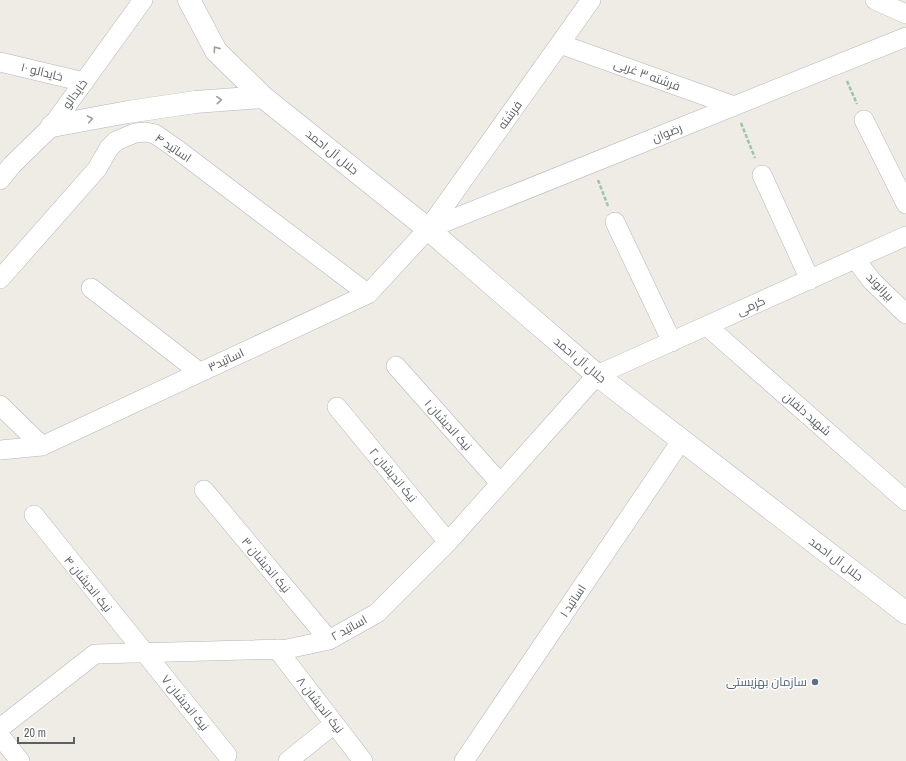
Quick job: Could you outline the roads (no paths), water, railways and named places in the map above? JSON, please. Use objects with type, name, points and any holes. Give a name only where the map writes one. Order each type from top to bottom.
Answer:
[{"type":"street","name":"خایدالو","points":[[0,180],[6,163],[52,126],[142,0]]},
{"type":"street","name":"جلال آل احمد","points":[[188,0],[216,51],[263,97],[428,229],[597,376],[681,442],[906,612]]},
{"type":"street","name":"فرشته","points":[[428,229],[591,0]]},
{"type":"street","points":[[876,0],[906,14]]},
{"type":"street","name":"رضوان","points":[[428,229],[906,37]]},
{"type":"street","name":"فرشته ۳ غربی","points":[[560,44],[734,106]]},
{"type":"street","name":"خایدالو ۱۰","points":[[0,62],[84,82]]},
{"type":"street","points":[[52,126],[188,103],[263,97]]},
{"type":"street","points":[[864,120],[906,204]]},
{"type":"street","name":"اساتید ۴","points":[[0,279],[97,169],[109,148],[126,136],[146,132],[155,134],[178,150],[368,294]]},
{"type":"street","points":[[762,175],[810,280]]},
{"type":"street","points":[[615,222],[672,342]]},
{"type":"street","name":"اساتید۳","points":[[0,450],[42,446],[368,294],[428,229]]},
{"type":"street","name":"کرمی","points":[[597,376],[906,236]]},
{"type":"street","name":"بیرانوند","points":[[855,259],[872,282],[906,314]]},
{"type":"street","points":[[91,288],[199,372]]},
{"type":"street","name":"شهید دلفان","points":[[707,326],[906,501]]},
{"type":"street","name":"نیک اندیشان ۱","points":[[396,366],[500,483]]},
{"type":"street","name":"اساتید ۲","points":[[0,728],[95,654],[287,649],[329,640],[377,612],[448,542],[597,376]]},
{"type":"street","points":[[0,405],[42,446]]},
{"type":"street","name":"نیک اندیشان ۲","points":[[337,408],[448,542]]},
{"type":"street","name":"اساتید ۱","points":[[464,761],[681,442]]},
{"type":"street","name":"نیک اندیشان ۳","points":[[204,490],[329,640]]},
{"type":"street","name":"نیک اندیشان ۴","points":[[34,515],[143,652]]},
{"type":"street","name":"نیک اندیشان ۸","points":[[277,649],[363,761]]},
{"type":"street","name":"نیک اندیشان ۷","points":[[143,652],[227,754]]},
{"type":"street","points":[[288,761],[334,724]]},
{"type":"street","points":[[0,736],[20,761]]},
{"type":"place","name":"سازمان بهزیستی","points":[[815,682]]}]
